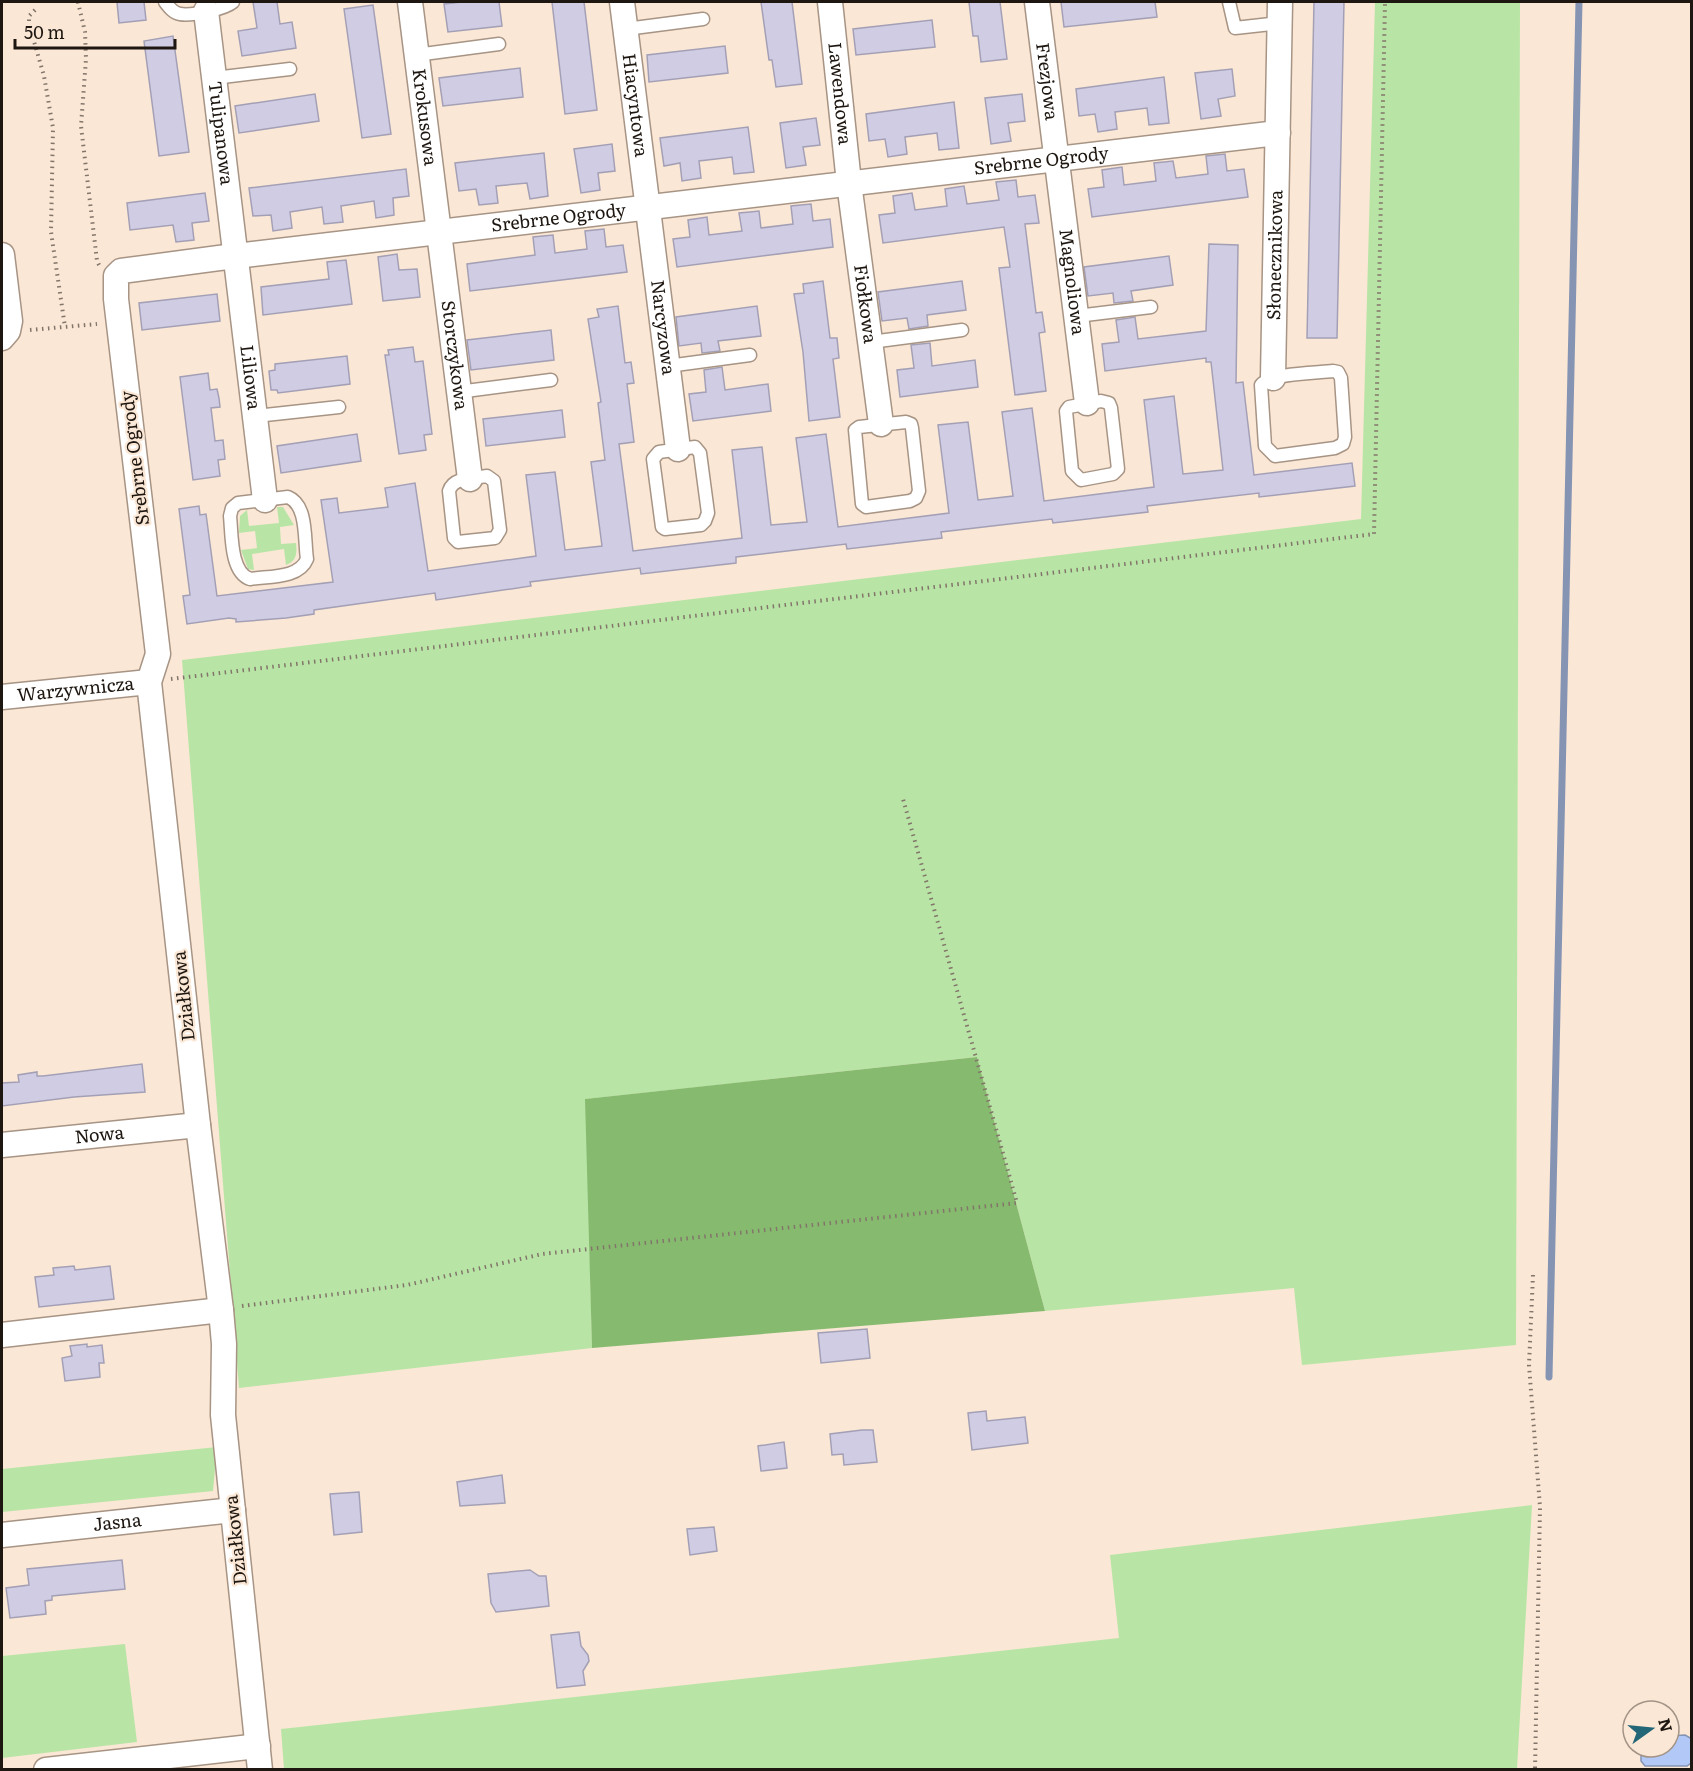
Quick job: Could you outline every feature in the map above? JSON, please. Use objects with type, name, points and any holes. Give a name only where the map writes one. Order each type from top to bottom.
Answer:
[{"type":"street","name":"Krokusowa","points":[[410,2],[438,231]]},
{"type":"street","name":"Hiacyntowa","points":[[622,2],[649,207]]},
{"type":"street","name":"Lawendowa","points":[[830,2],[849,183]]},
{"type":"street","name":"Frezjowa","points":[[1037,2],[1058,160]]},
{"type":"street","name":"Tulipanowa","points":[[206,11],[236,256]]},
{"type":"street","points":[[1278,133],[1280,12]]},
{"type":"street","name":"Srebrne Ogrody","points":[[149,682],[158,654],[119,322],[116,276],[121,271],[438,231],[1278,133]]},
{"type":"street","name":"Słonecznikowa","points":[[1273,378],[1278,133]]},
{"type":"street","name":"Magnoliowa","points":[[1058,160],[1087,403]]},
{"type":"street","name":"Fiołkowa","points":[[849,183],[881,424]]},
{"type":"street","name":"Narcyzowa","points":[[649,207],[678,449]]},
{"type":"street","name":"Storczykowa","points":[[438,231],[470,479]]},
{"type":"street","points":[[2,255],[10,321],[5,335]]},
{"type":"street","name":"Liliowa","points":[[236,256],[265,500]]},
{"type":"street","name":"Warzywnicza","points":[[2,697],[149,682]]},
{"type":"street","name":"Działkowa","points":[[149,682],[221,1310],[224,1344],[223,1415],[259,1758]]},
{"type":"street","name":"Nowa","points":[[2,1145],[198,1125]]},
{"type":"street","points":[[2,1335],[221,1310]]},
{"type":"street","name":"Jasna","points":[[2,1535],[233,1510]]},
{"type":"street","points":[[46,1770],[259,1758]]},
{"type":"lane","points":[[165,2],[171,10],[180,14],[226,8],[233,2]]},
{"type":"lane","points":[[1229,2],[1235,28],[1280,12]]},
{"type":"lane","points":[[626,29],[703,19]]},
{"type":"lane","points":[[416,55],[499,44]]},
{"type":"lane","points":[[214,78],[290,69]]},
{"type":"lane","points":[[1077,316],[1151,307]]},
{"type":"lane","points":[[871,342],[962,330]]},
{"type":"lane","points":[[668,366],[750,356]]},
{"type":"lane","points":[[1338,372],[1345,437],[1343,444],[1335,448],[1275,456],[1270,454],[1265,446],[1261,385],[1273,378],[1338,372]]},
{"type":"lane","points":[[458,392],[550,380]]},
{"type":"lane","points":[[1087,403],[1109,403],[1118,469],[1113,474],[1081,480],[1072,471],[1066,411],[1069,407],[1087,403]]},
{"type":"lane","points":[[256,416],[339,406]]},
{"type":"lane","points":[[881,424],[911,424],[919,491],[916,498],[910,501],[866,507],[862,504],[854,436],[859,427],[881,424]]},
{"type":"lane","points":[[695,447],[700,453],[708,513],[701,525],[670,530],[662,527],[653,459],[658,452],[678,449],[695,447]]},
{"type":"lane","points":[[487,476],[494,481],[500,530],[495,538],[458,542],[454,538],[449,490],[455,481],[470,479],[487,476]]},
{"type":"lane","points":[[288,497],[295,500],[301,508],[307,559],[303,567],[295,572],[250,579],[243,576],[237,569],[230,516],[232,508],[238,503],[265,500],[288,497]]},
{"type":"path","points":[[78,2],[85,32],[86,59],[81,126],[97,261],[101,268],[116,276]]},
{"type":"path","points":[[149,682],[1374,534],[1385,2]]},
{"type":"path","points":[[35,10],[29,15],[29,24],[44,76],[52,128],[51,232],[56,279],[65,327]]},
{"type":"path","points":[[5,335],[119,322]]},
{"type":"path","points":[[221,1310],[273,1300],[407,1285],[542,1254],[1017,1203],[903,799]]},
{"type":"path","points":[[1533,1275],[1528,1365],[1540,1507],[1535,1770]]},
{"type":"green space","points":[[1375,2],[1520,2],[1516,1345],[1302,1365],[1294,1288],[1045,1311],[977,1057],[586,1099],[592,1348],[239,1388],[182,660],[1361,519]]},
{"type":"green space","points":[[277,507],[283,507],[294,525],[280,527],[281,544],[296,543],[294,559],[286,565],[284,549],[252,554],[254,570],[248,569],[241,550],[257,548],[255,531],[239,533],[240,516],[247,510],[249,526],[279,523]]},
{"type":"green space","points":[[977,1057],[1045,1311],[592,1348],[585,1099]]},
{"type":"green space","points":[[217,1447],[213,1491],[2,1512],[2,1469]]},
{"type":"green space","points":[[1532,1505],[1517,1769],[284,1769],[281,1729],[1119,1638],[1110,1555]]},
{"type":"green space","points":[[125,1644],[137,1742],[2,1758],[2,1656]]},
{"type":"water","points":[[1681,1735],[1692,1739],[1691,1763],[1687,1766],[1645,1766],[1641,1761],[1641,1759],[1681,1759]]},
{"type":"building","points":[[117,2],[144,2],[146,20],[119,23]]},
{"type":"building","points":[[253,2],[277,2],[280,24],[292,22],[296,48],[242,56],[238,31],[257,28]]},
{"type":"building","points":[[499,2],[502,26],[448,32],[444,4]]},
{"type":"building","points":[[552,2],[584,2],[597,110],[565,114]]},
{"type":"building","points":[[761,2],[792,2],[802,84],[776,87],[772,60],[769,60]]},
{"type":"building","points":[[969,2],[1000,2],[1007,59],[981,62],[978,36],[973,36]]},
{"type":"building","points":[[1061,2],[1155,2],[1157,17],[1064,27]]},
{"type":"building","points":[[1314,2],[1344,2],[1337,338],[1307,338]]},
{"type":"building","points":[[373,5],[391,134],[362,138],[344,9]]},
{"type":"building","points":[[932,20],[935,47],[856,55],[853,29]]},
{"type":"building","points":[[173,36],[189,152],[159,156],[144,41]]},
{"type":"building","points":[[725,46],[728,73],[649,82],[647,55]]},
{"type":"building","points":[[520,68],[523,97],[443,106],[439,78]]},
{"type":"building","points":[[1232,69],[1235,96],[1218,99],[1221,116],[1201,119],[1195,73]]},
{"type":"building","points":[[1164,77],[1169,123],[1149,125],[1147,108],[1115,112],[1117,129],[1098,132],[1095,114],[1079,116],[1076,89]]},
{"type":"building","points":[[315,94],[319,121],[239,133],[235,106]]},
{"type":"building","points":[[1022,94],[1025,121],[1008,123],[1011,141],[991,144],[985,98]]},
{"type":"building","points":[[954,102],[959,148],[939,150],[937,133],[905,137],[907,154],[888,157],[885,139],[869,141],[866,114]]},
{"type":"building","points":[[816,118],[820,145],[803,147],[806,165],[786,168],[780,123]]},
{"type":"building","points":[[748,127],[754,172],[734,174],[732,157],[699,161],[701,178],[682,181],[680,163],[664,166],[660,138]]},
{"type":"building","points":[[612,144],[615,171],[598,173],[600,190],[581,193],[574,149]]},
{"type":"building","points":[[544,153],[548,196],[530,199],[527,183],[496,186],[498,203],[479,205],[476,189],[459,191],[455,163]]},
{"type":"building","points":[[1225,154],[1227,171],[1244,169],[1248,197],[1092,217],[1088,189],[1104,187],[1102,170],[1122,167],[1124,185],[1156,181],[1154,163],[1173,161],[1176,178],[1208,174],[1206,156]]},
{"type":"building","points":[[406,169],[409,196],[393,198],[394,215],[376,218],[374,201],[341,206],[343,222],[324,224],[322,207],[290,212],[292,228],[273,231],[271,215],[253,216],[249,188]]},
{"type":"building","points":[[1016,180],[1018,197],[1035,195],[1039,223],[1025,224],[1036,313],[1042,312],[1045,332],[1039,333],[1046,391],[1015,395],[999,268],[1010,267],[1004,227],[883,243],[879,215],[895,213],[893,196],[912,193],[915,210],[947,206],[945,189],[964,186],[967,204],[999,200],[996,182]]},
{"type":"building","points":[[205,193],[209,221],[192,223],[194,240],[176,242],[173,225],[130,230],[127,203]]},
{"type":"building","points":[[811,204],[813,221],[830,219],[833,247],[677,267],[673,239],[690,237],[688,220],[707,217],[709,235],[742,231],[739,213],[759,211],[761,228],[793,224],[791,206]]},
{"type":"building","points":[[604,229],[606,247],[623,245],[627,272],[470,291],[467,264],[535,255],[533,237],[553,235],[555,253],[587,249],[585,231]]},
{"type":"building","points":[[1209,244],[1238,245],[1236,383],[1243,382],[1254,475],[1352,463],[1355,486],[1259,497],[1259,493],[1147,506],[1148,512],[1053,523],[1052,519],[941,532],[942,538],[847,549],[846,544],[736,557],[736,563],[641,574],[640,568],[530,582],[531,586],[436,600],[435,593],[314,610],[314,614],[286,618],[236,622],[236,619],[229,618],[187,624],[183,596],[190,595],[179,509],[199,506],[200,515],[206,514],[217,596],[333,582],[321,500],[337,498],[339,513],[388,507],[385,488],[415,483],[428,571],[536,556],[526,475],[555,472],[565,550],[602,546],[591,462],[605,460],[598,403],[601,402],[588,319],[599,317],[597,309],[618,306],[625,363],[631,362],[634,383],[627,384],[634,442],[619,444],[633,551],[742,538],[732,450],[762,447],[771,525],[807,522],[796,438],[826,434],[838,527],[949,513],[938,425],[968,422],[978,500],[1013,496],[1002,412],[1032,408],[1044,501],[1154,487],[1144,400],[1174,396],[1183,474],[1223,470],[1211,362],[1206,362],[1206,358],[1105,371],[1102,344],[1119,342],[1116,320],[1135,317],[1138,339],[1206,331]]},
{"type":"building","points":[[397,254],[399,270],[417,269],[420,297],[383,301],[378,257]]},
{"type":"building","points":[[1169,256],[1173,285],[1131,291],[1133,301],[1114,303],[1113,293],[1088,296],[1084,267]]},
{"type":"building","points":[[346,260],[352,304],[263,315],[261,287],[329,279],[327,262]]},
{"type":"building","points":[[823,281],[830,338],[837,338],[839,358],[833,359],[840,417],[809,421],[803,352],[794,294],[804,293],[803,284]]},
{"type":"building","points":[[962,281],[966,310],[927,315],[928,326],[909,329],[907,318],[882,321],[878,292]]},
{"type":"building","points":[[217,294],[220,321],[142,330],[139,303]]},
{"type":"building","points":[[757,306],[761,336],[718,341],[720,351],[702,353],[701,343],[679,346],[676,317]]},
{"type":"building","points":[[551,330],[554,360],[471,370],[467,340]]},
{"type":"building","points":[[930,343],[932,366],[975,360],[978,387],[900,397],[897,370],[914,368],[911,345]]},
{"type":"building","points":[[413,347],[415,362],[423,361],[432,434],[424,435],[426,450],[399,454],[385,355],[389,355],[388,350]]},
{"type":"building","points":[[347,356],[350,384],[278,393],[277,390],[271,390],[269,371],[275,370],[275,364]]},
{"type":"building","points":[[722,367],[725,390],[768,384],[771,411],[693,421],[689,394],[706,392],[704,370]]},
{"type":"building","points":[[208,373],[210,390],[217,389],[220,407],[211,408],[215,441],[223,440],[225,459],[218,460],[220,476],[193,480],[180,377]]},
{"type":"building","points":[[562,410],[565,437],[486,446],[483,419]]},
{"type":"building","points":[[357,434],[361,461],[281,473],[277,446]]},
{"type":"building","points":[[142,1064],[145,1092],[74,1097],[2,1106],[2,1083],[19,1082],[18,1075],[37,1072],[37,1076],[43,1076]]},
{"type":"building","points":[[74,1266],[75,1270],[110,1266],[114,1299],[39,1307],[35,1277],[54,1275],[53,1268]]},
{"type":"building","points":[[867,1329],[870,1358],[821,1363],[818,1333]]},
{"type":"building","points":[[87,1344],[87,1347],[102,1345],[104,1363],[99,1363],[100,1377],[65,1381],[62,1358],[72,1356],[70,1346]]},
{"type":"building","points":[[986,1411],[987,1421],[1025,1417],[1028,1443],[972,1450],[968,1413]]},
{"type":"building","points":[[873,1430],[877,1462],[844,1465],[843,1454],[832,1455],[830,1434]]},
{"type":"building","points":[[784,1442],[787,1468],[761,1471],[758,1446]]},
{"type":"building","points":[[502,1475],[505,1503],[460,1506],[457,1482]]},
{"type":"building","points":[[359,1492],[362,1532],[334,1535],[330,1494]]},
{"type":"building","points":[[714,1527],[717,1551],[690,1555],[687,1529]]},
{"type":"building","points":[[122,1560],[125,1589],[52,1596],[52,1600],[45,1601],[46,1614],[10,1618],[6,1588],[29,1585],[27,1569]]},
{"type":"building","points":[[530,1570],[539,1576],[546,1576],[549,1606],[496,1612],[491,1603],[488,1574]]},
{"type":"building","points":[[579,1632],[581,1646],[588,1655],[589,1661],[583,1671],[585,1685],[557,1688],[551,1635]]},
{"type":"waterway","points":[[1549,1377],[1579,2]]}]
